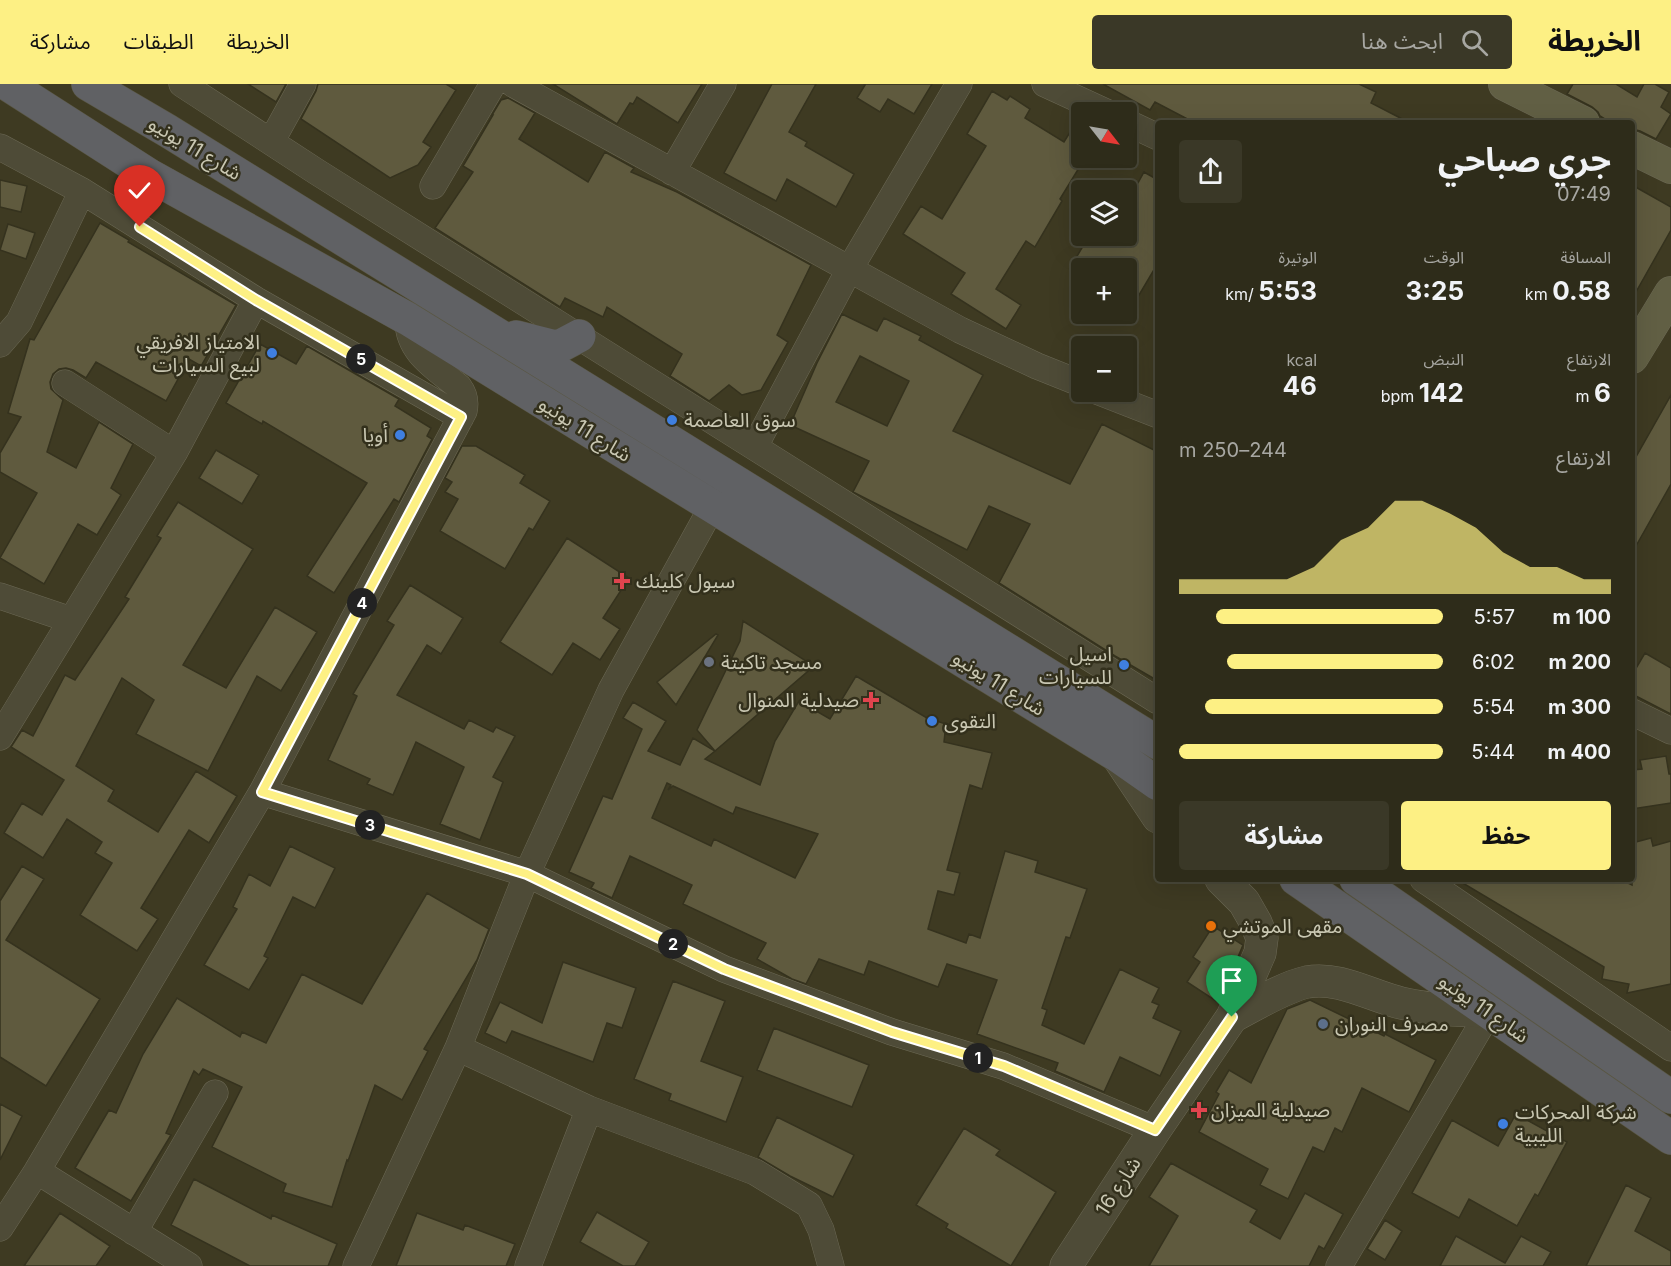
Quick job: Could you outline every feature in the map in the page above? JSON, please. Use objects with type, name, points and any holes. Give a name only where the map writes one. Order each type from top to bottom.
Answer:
[{"type":"highway","name":"شارع 11 يونيو","points":[[7,84],[149,175],[408,319],[1118,756],[1155,782]]},
{"type":"highway","name":"شارع 11 يونيو","points":[[88,84],[168,130],[1155,741]]},
{"type":"highway","points":[[119,84],[168,130]]},
{"type":"highway","points":[[492,331],[556,347],[579,336]]},
{"type":"highway","name":"شارع 11 يونيو","points":[[1300,882],[1671,1138]]},
{"type":"highway","name":"شارع 11 يونيو","points":[[1360,882],[1671,1097]]},
{"type":"main road","points":[[1505,84],[1577,120]]},
{"type":"main road","points":[[1635,149],[1671,167]]},
{"type":"main road","points":[[1635,351],[1671,293]]},
{"type":"street","points":[[182,84],[1155,699]]},
{"type":"street","points":[[271,142],[303,84]]},
{"type":"street","points":[[433,186],[492,84]]},
{"type":"street","points":[[513,84],[960,330],[1071,380]]},
{"type":"street","points":[[672,172],[723,84]]},
{"type":"street","points":[[755,446],[849,270],[959,84]]},
{"type":"street","points":[[1045,84],[1084,102]]},
{"type":"street","points":[[1137,127],[1155,136]]},
{"type":"street","points":[[0,147],[82,191],[256,300],[461,417]]},
{"type":"street","points":[[0,344],[19,322],[82,191]]},
{"type":"street","points":[[0,737],[174,453],[256,300]]},
{"type":"street","points":[[0,1228],[37,1171],[262,792],[461,417],[465,405],[463,393],[414,347],[409,337],[408,319]]},
{"type":"street","points":[[65,383],[174,453]]},
{"type":"street","points":[[1125,402],[1155,414]]},
{"type":"street","points":[[356,1266],[458,1048],[527,874],[612,690],[712,507]]},
{"type":"street","points":[[0,596],[71,620]]},
{"type":"street","points":[[1635,713],[1671,731]]},
{"type":"street","points":[[1118,756],[1155,812]]},
{"type":"street","points":[[262,792],[527,874],[724,969],[892,1032],[1004,1066],[1155,1130]]},
{"type":"street","name":"شارع 16","points":[[1068,1265],[1155,1130],[1232,1017],[1260,953],[1262,938],[1256,923],[1244,902],[1224,882]]},
{"type":"street","points":[[1427,882],[1671,1048]]},
{"type":"street","points":[[1232,1017],[1290,988],[1307,982],[1326,981],[1428,1009],[1489,1012],[1338,1266]]},
{"type":"street","points":[[458,1048],[589,1109],[755,1172],[809,1205],[821,1230],[831,1266]]},
{"type":"street","points":[[134,1232],[215,1093]]},
{"type":"street","points":[[528,1266],[589,1109]]},
{"type":"street","points":[[37,1171],[189,1266]]},
{"type":"building","points":[[248,84],[286,84],[276,102]]},
{"type":"building","points":[[318,84],[446,84],[456,90],[423,142],[431,147],[418,165],[390,178],[301,119]]},
{"type":"building","points":[[553,84],[702,84],[678,123],[637,97],[633,104],[630,103],[617,124]]},
{"type":"building","points":[[772,84],[816,84],[789,132],[807,142],[805,146],[854,174],[836,207],[787,179],[776,201],[724,173]]},
{"type":"building","points":[[864,84],[932,84],[914,114],[888,99],[880,112],[857,98]]},
{"type":"building","points":[[1103,84],[1359,84],[1376,92],[1371,103],[1404,120],[1189,120],[1155,102],[1150,110]]},
{"type":"building","points":[[1573,84],[1616,84],[1637,97],[1644,84],[1655,84],[1669,92],[1661,107],[1671,114],[1656,139],[1635,130],[1635,120],[1606,120],[1592,107],[1567,94]]},
{"type":"building","points":[[992,91],[1007,100],[1010,96],[1030,109],[1025,118],[1064,142],[1071,131],[1071,168],[1079,168],[1035,247],[1026,241],[996,289],[1021,305],[1006,329],[951,294],[965,273],[903,234],[921,206],[942,219],[986,146],[967,134]]},
{"type":"building","points":[[508,98],[535,113],[519,139],[588,182],[605,152],[634,168],[631,172],[677,192],[811,265],[777,335],[788,342],[761,390],[742,395],[729,385],[709,401],[670,376],[682,354],[607,307],[603,317],[565,298],[560,307],[435,228],[473,172],[463,166],[501,100]]},
{"type":"building","points":[[1144,172],[1155,178],[1155,268],[1137,298],[1137,258],[1076,258],[1083,246],[1137,246],[1137,185]]},
{"type":"building","points":[[0,180],[27,186],[21,212],[0,207]]},
{"type":"building","points":[[1635,187],[1671,207],[1671,230],[1635,294]]},
{"type":"building","points":[[100,223],[129,240],[128,242],[236,305],[201,366],[189,359],[166,401],[96,362],[86,378],[66,368],[59,369],[53,374],[50,382],[51,389],[63,400],[47,452],[76,468],[99,422],[133,444],[111,488],[121,495],[97,535],[78,524],[44,584],[0,558],[37,493],[0,472],[0,453],[21,417],[8,413],[30,339],[34,340]]},
{"type":"building","points":[[8,224],[35,233],[26,259],[0,250]]},
{"type":"building","points":[[842,314],[877,331],[884,318],[921,336],[919,340],[983,375],[953,431],[1070,484],[1102,424],[1155,450],[1155,679],[999,583],[1030,524],[989,506],[967,550],[853,492],[869,461],[790,425],[817,363]],"holes":[[[860,356],[909,381],[887,426],[836,402]]]},
{"type":"building","points":[[260,344],[296,364],[307,346],[399,399],[395,406],[431,428],[427,436],[432,439],[399,502],[394,499],[334,593],[307,576],[367,483],[263,421],[262,424],[226,403]]},
{"type":"building","points":[[1671,395],[1671,484],[1635,548],[1635,459]]},
{"type":"building","points":[[462,446],[476,446],[525,475],[520,483],[550,501],[533,530],[529,528],[505,569],[440,531],[458,499],[445,492],[452,482],[445,478]]},
{"type":"building","points":[[216,450],[259,475],[242,504],[199,478]]},
{"type":"building","points":[[178,502],[253,549],[183,665],[226,688],[275,607],[317,632],[281,691],[257,676],[208,771],[136,734],[154,700],[122,678],[76,766],[114,790],[108,801],[158,832],[196,771],[237,796],[209,843],[189,830],[141,908],[158,919],[137,951],[80,915],[112,863],[95,853],[102,842],[67,819],[43,858],[4,833],[22,803],[42,815],[64,780],[11,747],[22,730],[33,736],[65,675],[75,680],[129,599],[125,597],[161,538],[157,536]]},
{"type":"building","points":[[567,538],[629,578],[603,618],[620,629],[600,660],[573,643],[552,675],[500,642]]},
{"type":"building","points":[[410,585],[463,618],[441,654],[427,645],[397,695],[464,729],[469,720],[493,732],[496,727],[515,736],[493,777],[503,782],[480,840],[440,824],[464,767],[416,742],[393,795],[367,784],[370,779],[328,760],[357,696],[353,694],[394,625],[387,621]]},
{"type":"building","points":[[743,621],[814,666],[715,751],[697,730],[740,641]]},
{"type":"building","points":[[716,634],[718,635],[676,705],[657,682]]},
{"type":"building","points":[[1645,653],[1671,668],[1671,714],[1635,696],[1635,670]]},
{"type":"building","points":[[856,676],[927,718],[946,724],[944,742],[992,753],[982,789],[970,785],[947,870],[960,873],[954,895],[938,891],[928,929],[966,943],[969,934],[980,938],[1005,851],[1038,861],[1035,872],[1087,889],[1070,938],[1066,937],[1042,1008],[1047,1010],[1042,1025],[1084,1044],[1120,969],[1159,988],[1152,1002],[1159,1005],[1153,1018],[1181,1031],[1160,1076],[1120,1057],[1104,1092],[1055,1071],[1058,1063],[977,1034],[997,980],[947,964],[938,987],[869,961],[864,975],[819,959],[806,984],[792,979],[757,959],[766,943],[683,904],[692,885],[630,856],[612,898],[591,888],[594,883],[569,872],[603,796],[612,799],[642,729],[623,718],[633,702],[666,721],[648,751],[680,765],[693,738],[715,751],[705,759],[760,785],[775,741],[799,701],[830,719]],"holes":[[[667,783],[671,785],[668,790],[673,786],[733,814],[736,807],[818,834],[795,878],[714,839],[711,846],[652,818]]]},
{"type":"building","points":[[1666,756],[1669,774],[1671,774],[1671,803],[1635,809],[1635,770],[1642,769],[1640,760]]},
{"type":"building","points":[[1651,838],[1653,846],[1671,841],[1671,984],[1627,993],[1629,984],[1602,979],[1604,967],[1461,882],[1626,882],[1632,885],[1632,882],[1635,882],[1635,842]]},
{"type":"building","points":[[290,846],[335,868],[315,908],[293,897],[264,956],[268,958],[249,990],[204,965],[237,909],[233,907],[249,874],[270,886]]},
{"type":"building","points":[[22,866],[44,879],[6,940],[100,999],[46,1086],[0,1057],[0,901]]},
{"type":"building","points":[[427,893],[489,929],[477,960],[424,1049],[428,1051],[402,1100],[375,1085],[332,1207],[283,1192],[286,1184],[212,1147],[242,1087],[203,1069],[199,1075],[194,1071],[166,1133],[171,1135],[131,1201],[75,1168],[109,1110],[116,1113],[143,1054],[177,998],[240,1037],[242,1032],[266,1043],[302,974],[362,1004]]},
{"type":"building","points":[[1213,926],[1243,945],[1225,988],[1216,1001],[1187,982],[1200,962],[1193,957]]},
{"type":"building","points":[[563,962],[636,988],[622,1028],[607,1023],[593,1062],[512,1031],[506,1043],[485,1033],[500,1002],[542,1023]]},
{"type":"building","points":[[673,981],[725,1001],[701,1061],[743,1077],[726,1122],[669,1100],[671,1094],[634,1079]]},
{"type":"building","points":[[1310,1000],[1436,1060],[1409,1112],[1362,1088],[1342,1132],[1335,1128],[1324,1152],[1313,1147],[1288,1199],[1260,1185],[1268,1169],[1199,1132],[1219,1094],[1216,1092],[1229,1070],[1251,1083],[1287,1009]]},
{"type":"building","points":[[774,1028],[869,1065],[852,1107],[757,1070]]},
{"type":"building","points":[[0,1104],[22,1116],[0,1160]]},
{"type":"building","points":[[1516,1114],[1567,1142],[1538,1196],[1535,1194],[1517,1226],[1469,1199],[1459,1218],[1412,1193],[1452,1120],[1498,1146]]},
{"type":"building","points":[[777,1117],[854,1155],[833,1197],[758,1157]]},
{"type":"building","points":[[964,1128],[1000,1150],[996,1155],[1056,1192],[1011,1266],[946,1228],[948,1224],[916,1205]]},
{"type":"building","points":[[1171,1163],[1257,1210],[1250,1222],[1280,1239],[1305,1193],[1343,1214],[1324,1249],[1319,1246],[1309,1266],[1149,1266],[1178,1216],[1149,1197]]},
{"type":"building","points":[[194,1179],[271,1219],[272,1215],[337,1244],[328,1266],[250,1266],[171,1225]]},
{"type":"building","points":[[1626,1185],[1651,1198],[1635,1231],[1671,1251],[1671,1266],[1586,1266]]},
{"type":"building","points":[[597,1212],[649,1242],[635,1266],[623,1266],[580,1242]]},
{"type":"building","points":[[60,1213],[110,1246],[96,1266],[24,1266]]},
{"type":"building","points":[[417,1213],[463,1230],[465,1225],[515,1244],[506,1266],[396,1266]]},
{"type":"building","points":[[1385,1220],[1402,1231],[1385,1260],[1367,1249]]},
{"type":"building","points":[[1456,1236],[1505,1263],[1521,1236],[1551,1252],[1543,1266],[1440,1266]]},
{"type":"place","name":"الامتياز الافريقي لبيع السيارات","points":[[272,353]]},
{"type":"place","name":"سوق العاصمة","points":[[672,420]]},
{"type":"place","name":"أويا","points":[[400,435]]},
{"type":"place","name":"سيول كلينك","points":[[622,581]]},
{"type":"place","name":"مسجد تاكيتة","points":[[709,662]]},
{"type":"place","name":"اسيل للسيارات","points":[[1124,665]]},
{"type":"place","name":"صيدلية المنوال","points":[[871,700]]},
{"type":"place","name":"التقوى","points":[[932,721]]},
{"type":"place","name":"مقهى الموتشي","points":[[1211,926]]},
{"type":"place","name":"مصرف النوران","points":[[1323,1024]]},
{"type":"place","name":"صيدلية الميزان","points":[[1199,1110]]},
{"type":"place","name":"شركة المحركات الليبية","points":[[1503,1124]]},
{"type":"route","points":[[140,227],[256,300],[461,417],[262,792],[527,874],[724,969],[892,1032],[1004,1066],[1155,1130],[1232,1017]]}]
